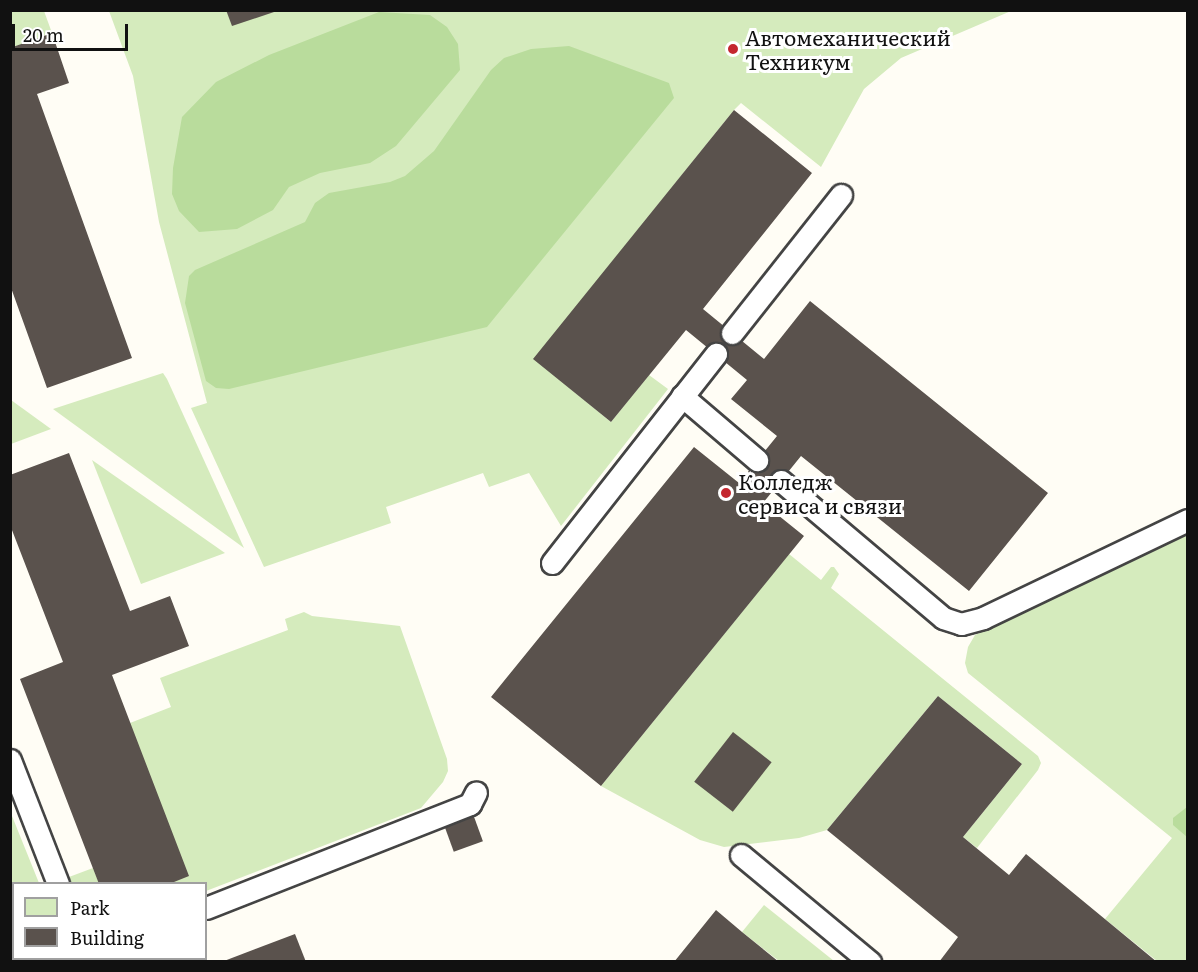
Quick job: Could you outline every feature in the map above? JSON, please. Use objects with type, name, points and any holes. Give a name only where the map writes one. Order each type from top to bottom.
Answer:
[{"type":"lane","points":[[732,333],[841,195]]},
{"type":"lane","points":[[552,563],[716,354]]},
{"type":"lane","points":[[682,396],[757,460]]},
{"type":"lane","points":[[781,481],[943,618],[961,624],[983,618],[1188,520]]},
{"type":"lane","points":[[10,760],[57,882]]},
{"type":"lane","points":[[207,908],[470,804],[476,792]]},
{"type":"lane","points":[[741,855],[870,962]]},
{"type":"green space","points":[[11,11],[44,11],[52,33],[11,48]]},
{"type":"green space","points":[[109,11],[1011,11],[901,58],[864,89],[821,167],[741,103],[734,110],[534,359],[611,422],[649,375],[668,389],[561,526],[529,473],[489,487],[483,473],[386,507],[391,523],[264,567],[191,408],[207,403],[159,222],[133,76]]},
{"type":"green space","points":[[379,12],[430,15],[447,27],[458,44],[460,70],[396,146],[370,163],[320,173],[289,187],[273,210],[237,229],[199,232],[179,211],[172,194],[173,168],[182,117],[216,82],[269,55]]},
{"type":"green space","points":[[569,46],[669,83],[674,98],[487,327],[229,389],[216,388],[206,381],[185,303],[189,276],[195,270],[305,222],[315,203],[329,193],[390,182],[405,176],[434,151],[491,70],[504,58],[531,49]]},
{"type":"green space","points":[[163,373],[167,379],[244,548],[53,409]]},
{"type":"green space","points":[[11,400],[51,429],[11,444]]},
{"type":"green space","points":[[92,460],[225,553],[141,584]]},
{"type":"green space","points":[[1187,532],[1187,961],[1157,961],[1105,919],[1172,838],[968,673],[965,663],[968,647],[975,635]]},
{"type":"green space","points":[[789,554],[821,580],[831,567],[834,567],[839,574],[831,588],[1038,756],[1041,763],[1038,770],[977,848],[963,837],[1022,764],[938,696],[827,830],[799,838],[724,847],[700,840],[601,786]]},
{"type":"green space","points":[[304,612],[312,616],[400,626],[447,759],[448,771],[443,782],[421,808],[207,891],[207,882],[169,882],[130,723],[171,707],[160,678],[288,630],[285,619]]},
{"type":"green space","points":[[1187,807],[1187,837],[1173,825],[1173,818]]},
{"type":"green space","points":[[10,811],[39,882],[12,882],[12,960],[72,961],[11,961]]},
{"type":"green space","points":[[93,868],[99,882],[71,882],[69,877]]},
{"type":"green space","points":[[764,905],[834,961],[779,961],[742,932]]},
{"type":"building","points":[[226,10],[277,10],[277,11],[232,26]]},
{"type":"building","points":[[52,33],[69,83],[37,94],[132,358],[47,388],[10,285],[10,48]]},
{"type":"building","points":[[734,110],[812,173],[703,309],[764,359],[810,301],[1048,493],[969,591],[801,456],[763,503],[804,536],[601,786],[491,697],[694,447],[739,483],[777,436],[731,399],[747,380],[686,330],[611,422],[533,359]]},
{"type":"building","points":[[69,453],[130,611],[170,596],[189,646],[112,675],[189,876],[174,882],[98,882],[20,679],[63,662],[10,525],[10,475]]},
{"type":"building","points":[[938,696],[1022,764],[963,837],[1009,875],[1026,854],[1157,962],[939,962],[958,937],[827,830]]},
{"type":"building","points":[[733,732],[772,762],[733,812],[694,782]]},
{"type":"building","points":[[473,814],[483,841],[454,852],[444,825]]},
{"type":"building","points":[[716,910],[742,932],[779,962],[674,962]]},
{"type":"building","points":[[295,934],[306,962],[224,962],[224,961]]},
{"type":"place","name":"Автомеханический Техникум","points":[[733,49]]},
{"type":"place","name":"Колледж сервиса и связи","points":[[726,493]]}]
